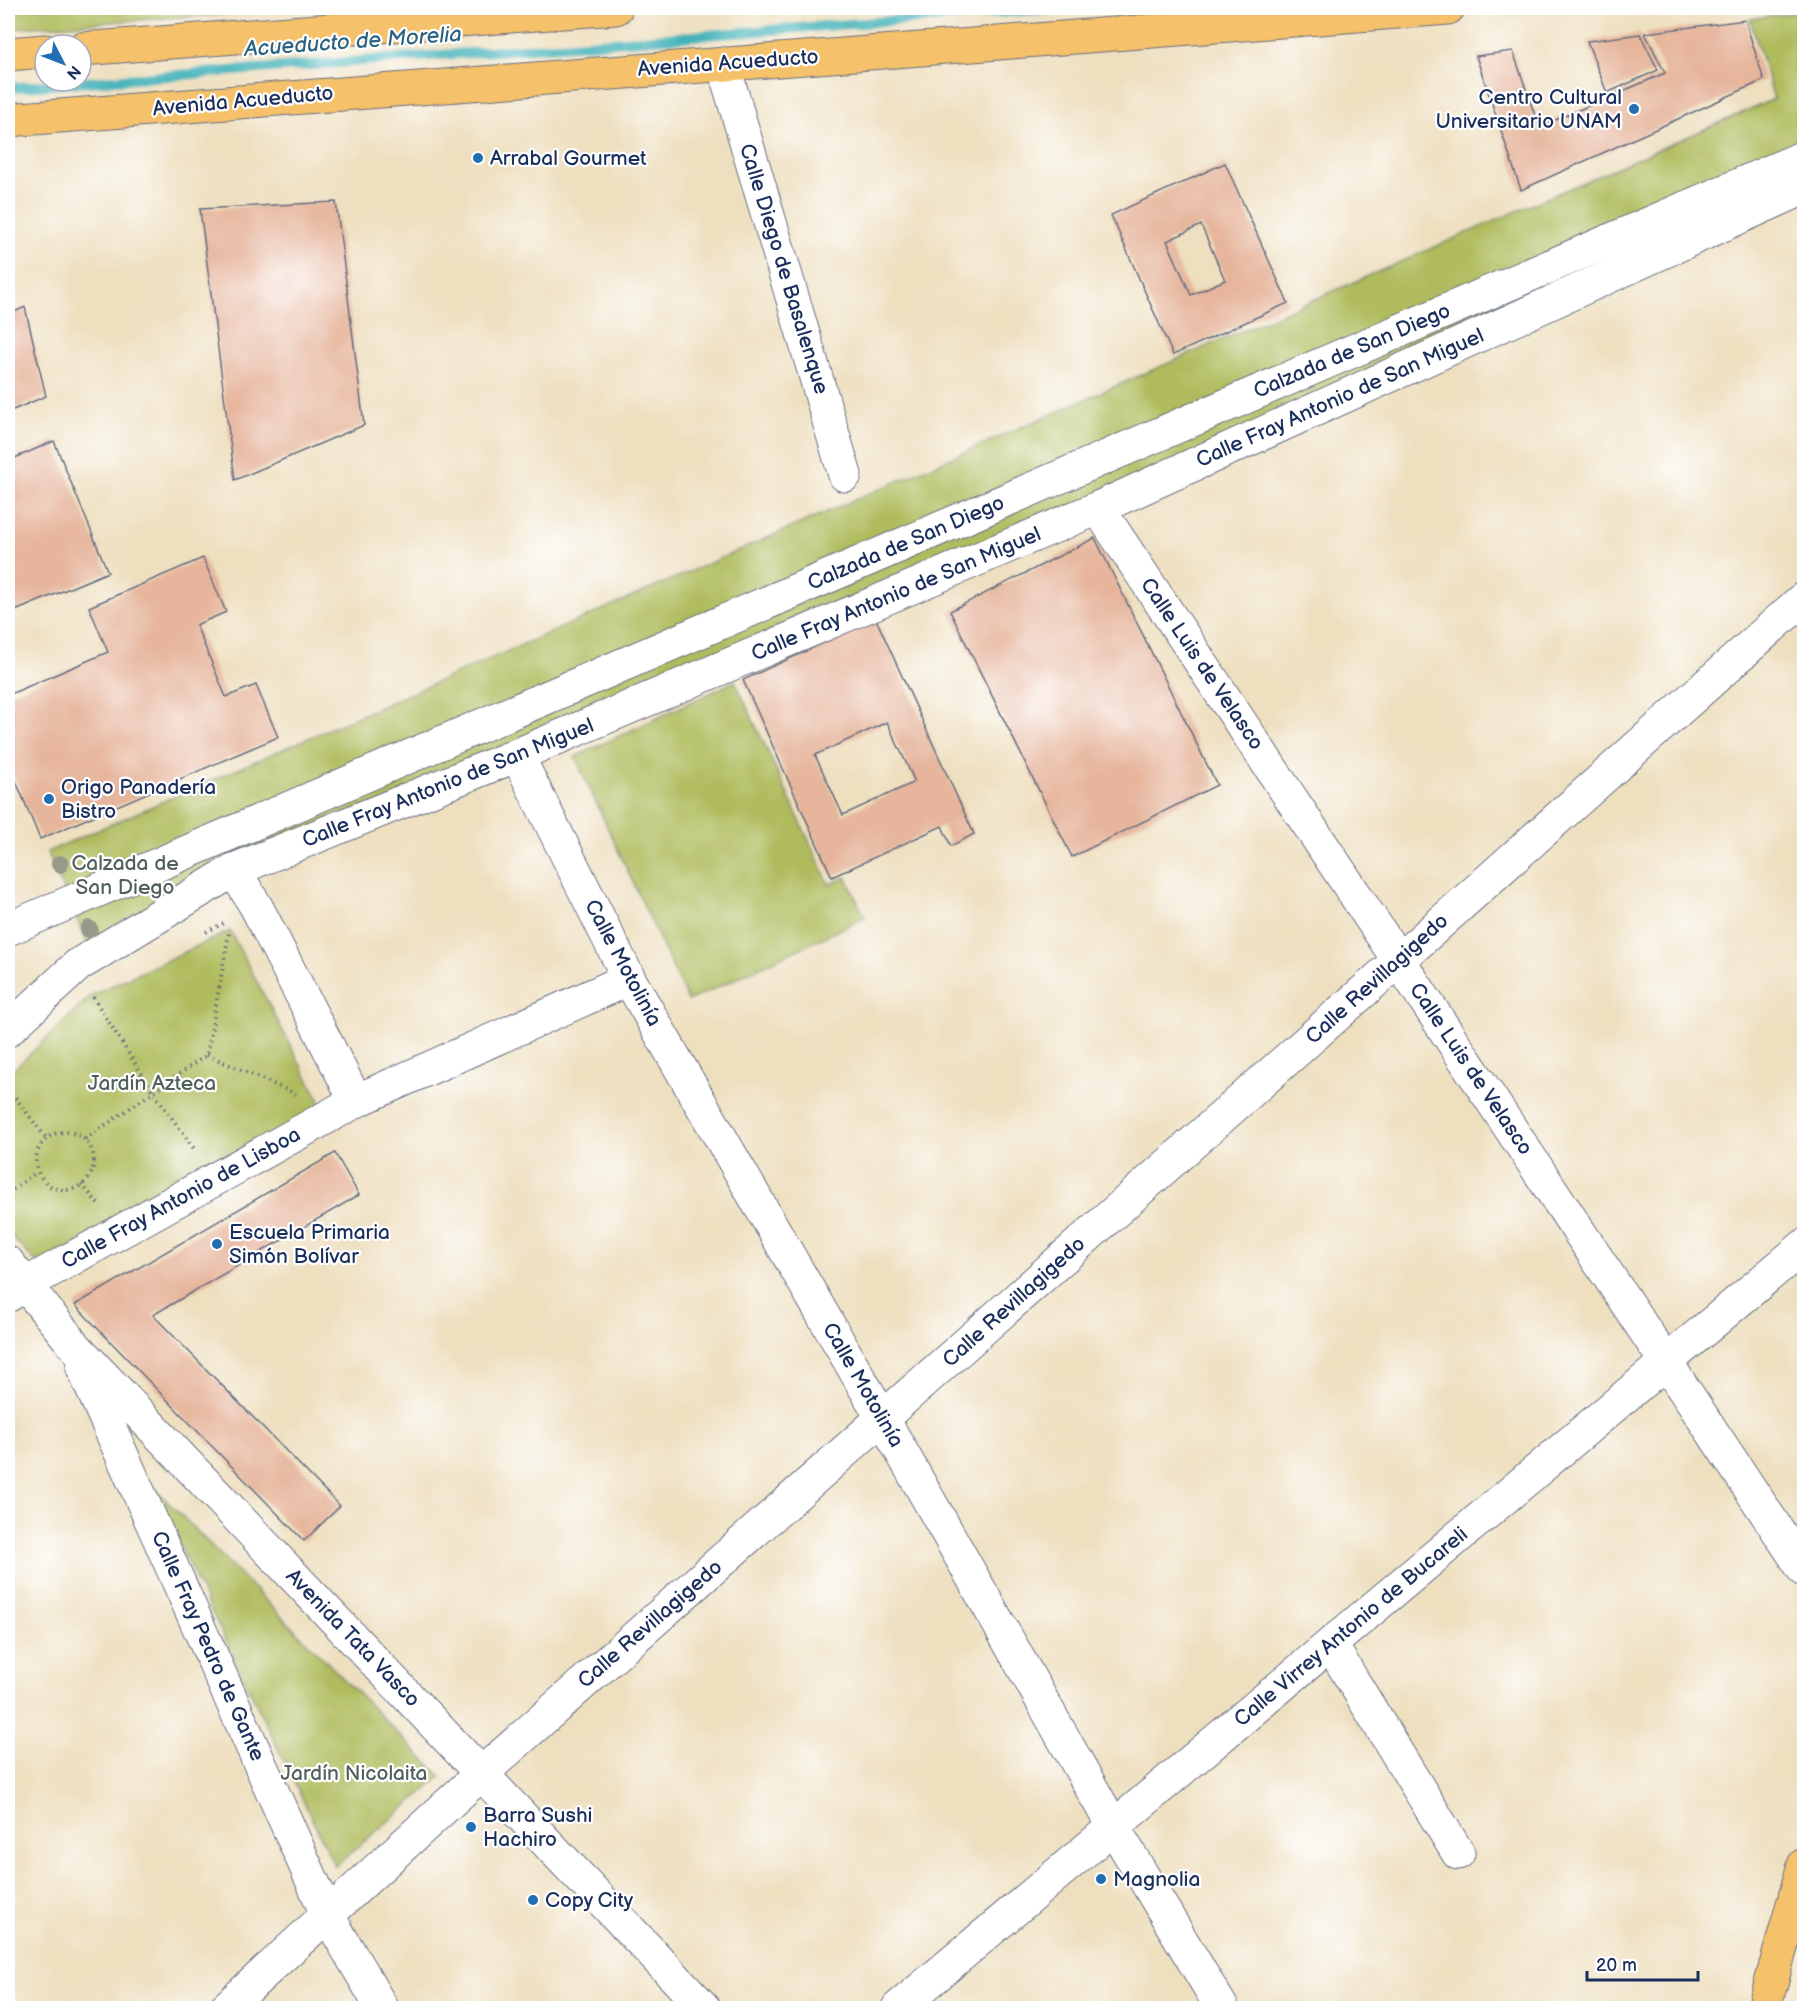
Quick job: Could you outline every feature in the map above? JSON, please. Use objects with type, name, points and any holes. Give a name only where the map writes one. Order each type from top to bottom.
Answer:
[{"type":"main road","points":[[93,48],[616,8]]},
{"type":"main road","name":"Avenida Acueducto","points":[[8,120],[1448,8]]},
{"type":"main road","points":[[8,54],[33,52]]},
{"type":"main road","points":[[1764,2008],[1804,1865]]},
{"type":"street","name":"Calle Diego de Basalenque","points":[[723,64],[845,475]]},
{"type":"street","name":"Calzada de San Diego","points":[[8,929],[1804,157]]},
{"type":"street","name":"Calle Fray Antonio de San Miguel","points":[[8,1030],[78,965],[234,870],[517,755],[1098,508],[1804,188]]},
{"type":"street","name":"Calle Luis de Velasco","points":[[1098,508],[1804,1570]]},
{"type":"street","name":"Calle Revillagigedo","points":[[226,2008],[482,1773],[883,1419],[1804,598]]},
{"type":"street","name":"Calle Motolinía","points":[[517,755],[629,979],[883,1419],[1114,1828],[1222,2008]]},
{"type":"street","points":[[234,870],[257,908],[356,1101]]},
{"type":"street","name":"Calle Fray Antonio de Lisboa","points":[[14,1281],[356,1101],[629,979]]},
{"type":"street","name":"Calle Virrey Antonio de Bucareli","points":[[898,2008],[1804,1246]]},
{"type":"street","name":"Avenida Tata Vasco","points":[[14,1281],[704,2008]]},
{"type":"street","name":"Calle Fray Pedro de Gante","points":[[73,1344],[328,1916],[382,2008]]},
{"type":"street","points":[[1331,1645],[1458,1853]]},
{"type":"path","points":[[85,1139],[207,1055],[231,920]]},
{"type":"path","points":[[92,996],[153,1092],[200,1157]]},
{"type":"path","points":[[207,1055],[299,1095]]},
{"type":"path","points":[[8,1088],[46,1138]]},
{"type":"path","points":[[70,1131],[85,1139],[93,1154],[94,1162],[89,1178],[74,1189],[57,1190],[49,1186],[37,1172],[36,1153],[40,1144],[53,1133],[70,1131]]},
{"type":"path","points":[[8,1192],[37,1172]]},
{"type":"green space","points":[[8,8],[318,8],[8,29]]},
{"type":"green space","name":"Calzada de San Diego","points":[[1804,11],[1804,179],[90,949],[47,852],[1774,99],[1750,19]]},
{"type":"green space","points":[[735,681],[829,884],[846,877],[865,918],[688,1001],[575,757]]},
{"type":"green space","name":"Jardín Azteca","points":[[230,931],[324,1109],[39,1265],[8,1233],[8,1075],[92,995]]},
{"type":"green space","name":"Jardín Nicolaita","points":[[149,1483],[441,1777],[335,1866]]},
{"type":"building","points":[[1745,20],[1764,80],[1521,190],[1476,56],[1513,51],[1539,127],[1665,73],[1645,33]]},
{"type":"building","points":[[1640,34],[1658,70],[1607,93],[1587,41]]},
{"type":"building","points":[[1225,163],[1288,303],[1173,355],[1111,215]],"holes":[[[1201,225],[1225,280],[1191,295],[1167,241]]]},
{"type":"building","points":[[336,202],[364,425],[235,480],[200,209]]},
{"type":"building","points":[[8,236],[14,259],[8,260]]},
{"type":"building","points":[[25,307],[46,396],[8,412],[8,315]]},
{"type":"building","points":[[54,441],[108,572],[8,614],[8,461]]},
{"type":"building","points":[[1095,538],[1217,785],[1072,857],[950,611]]},
{"type":"building","points":[[203,558],[226,612],[196,625],[226,697],[256,685],[278,737],[40,839],[8,762],[8,695],[108,652],[89,607]]},
{"type":"building","points":[[876,619],[974,834],[951,846],[942,826],[832,877],[743,680]],"holes":[[[887,722],[915,782],[843,815],[815,755]]]},
{"type":"building","points":[[335,1153],[359,1195],[153,1315],[340,1506],[304,1541],[75,1305]]},
{"type":"waterway","name":"Acueducto de Morelia","points":[[8,88],[1061,8]]},
{"type":"place","name":"Centro Cultural Universitario UNAM","points":[[1634,109]]},
{"type":"place","name":"Arrabal Gourmet","points":[[478,158]]},
{"type":"place","name":"Origo Panadería Bistro","points":[[49,799]]},
{"type":"place","name":"Escuela Primaria Simón Bolívar","points":[[217,1244]]},
{"type":"place","name":"Barra Sushi Hachiro","points":[[471,1827]]},
{"type":"place","name":"Magnolia","points":[[1101,1879]]},
{"type":"place","name":"Copy City","points":[[533,1900]]}]
